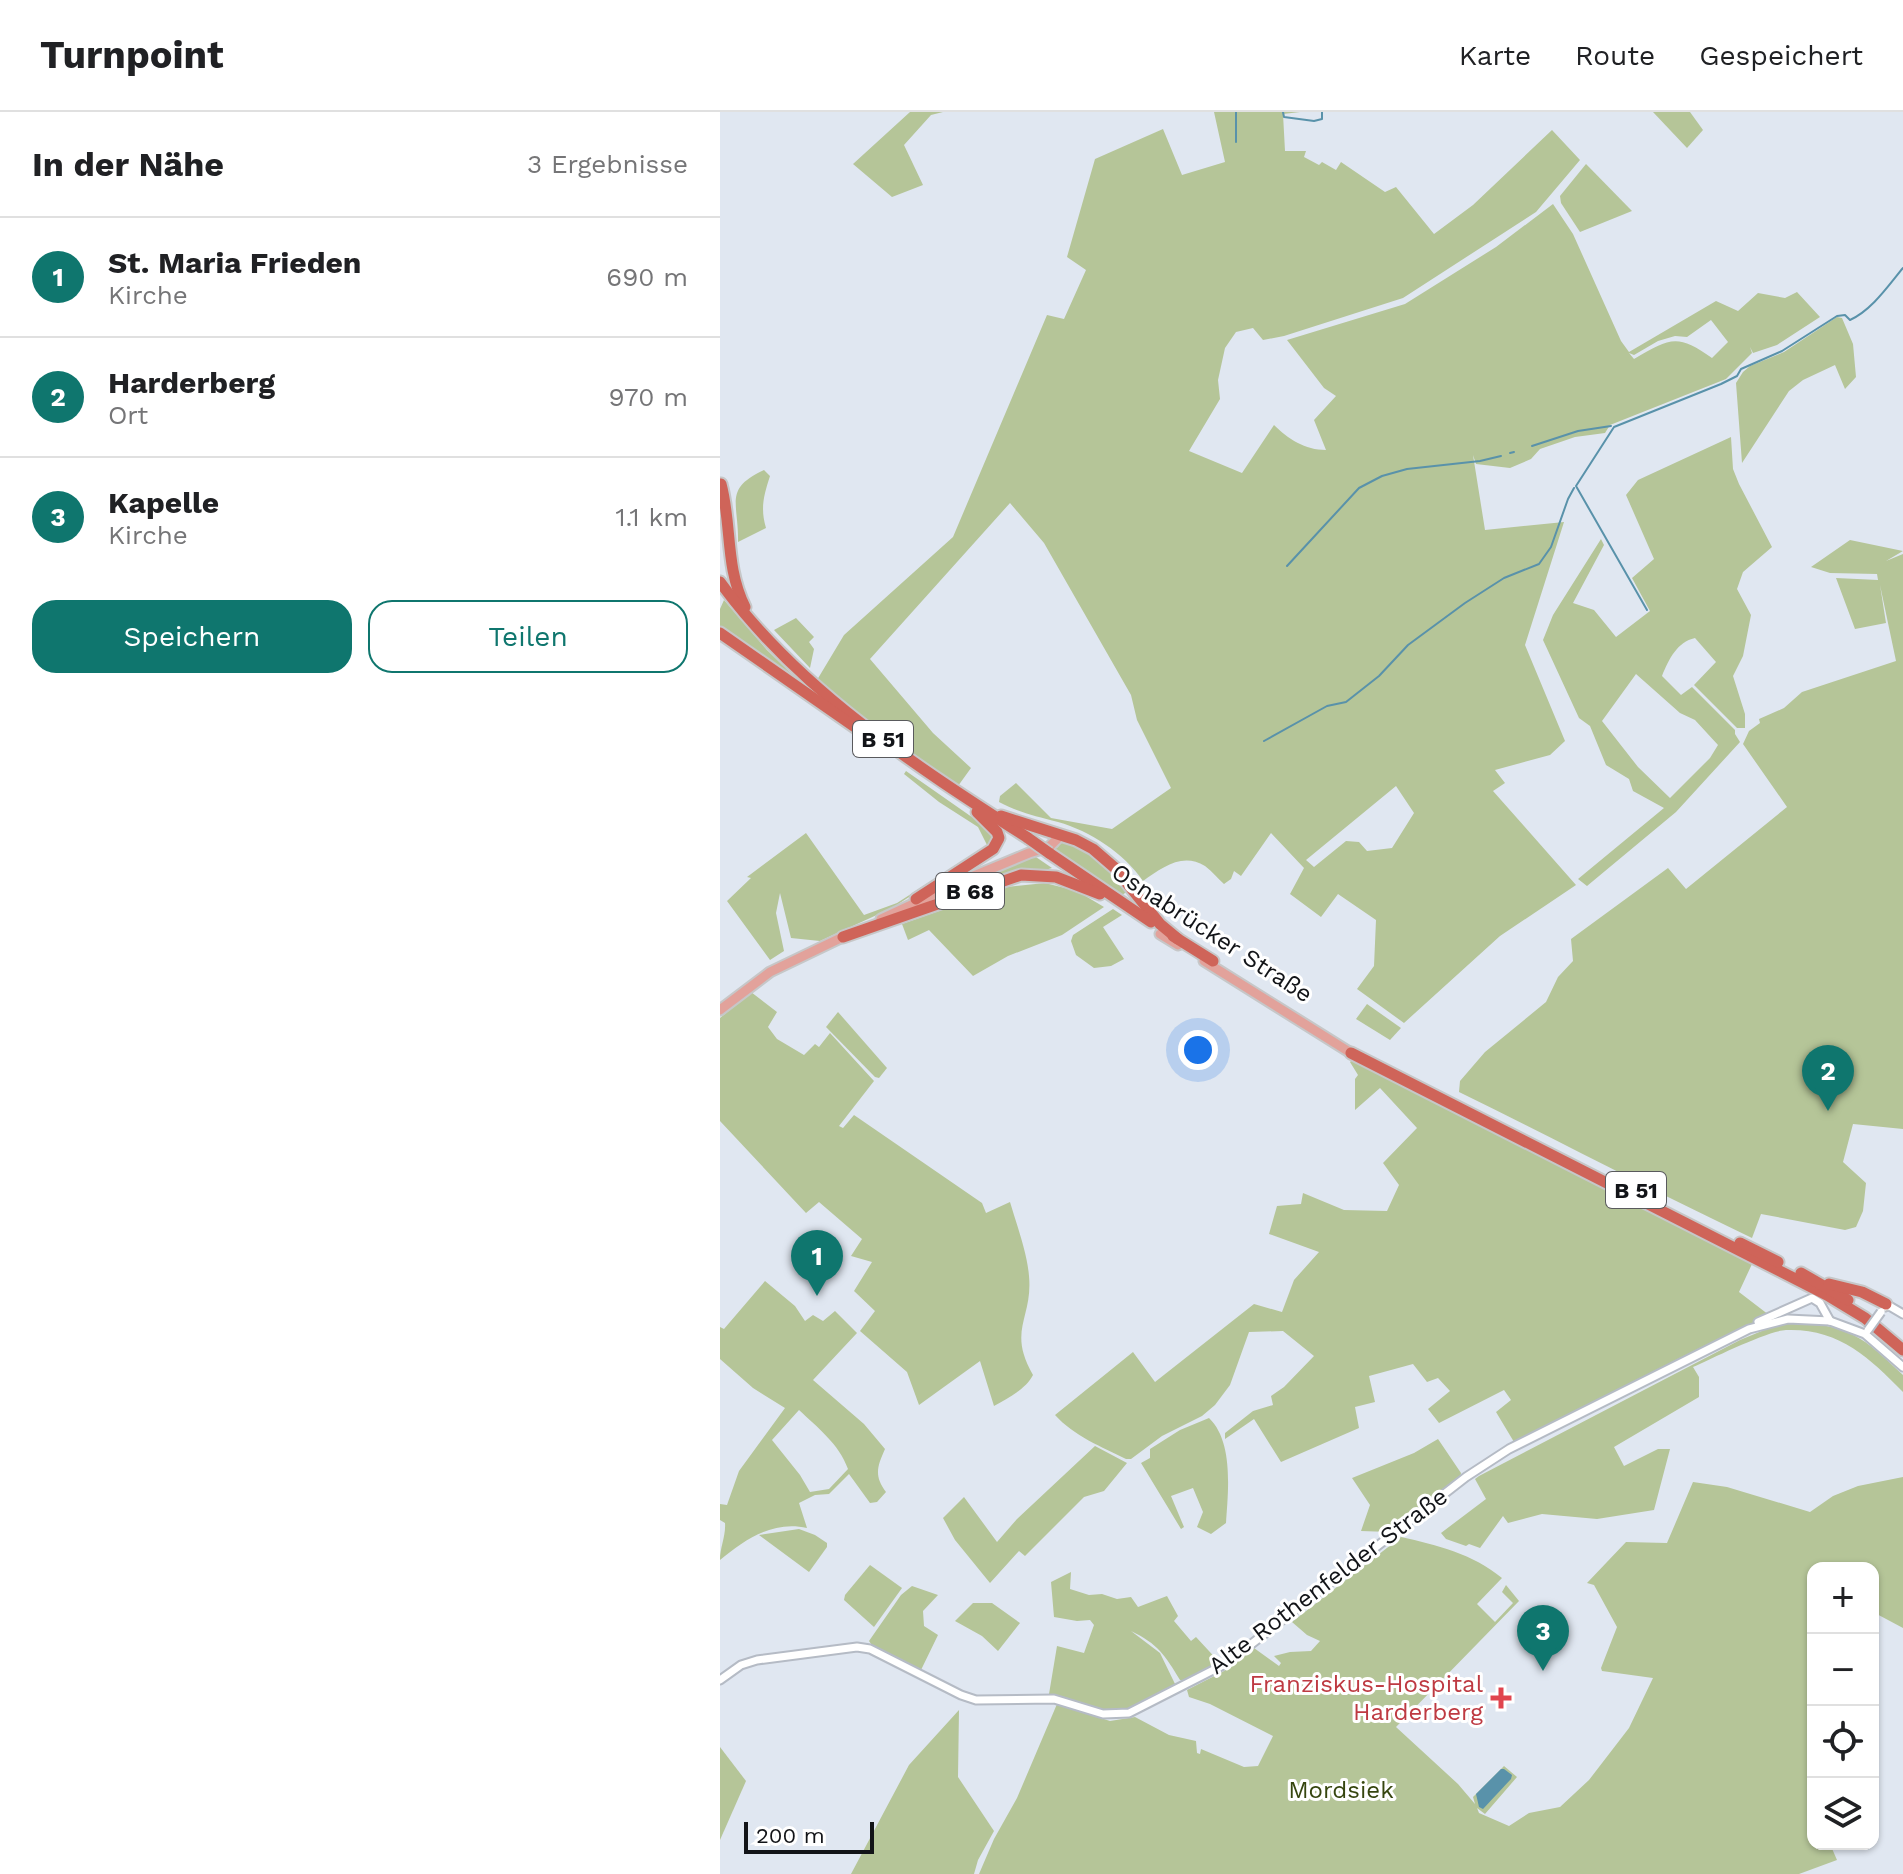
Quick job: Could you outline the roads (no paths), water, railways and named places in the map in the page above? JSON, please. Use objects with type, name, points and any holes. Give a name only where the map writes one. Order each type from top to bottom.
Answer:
[{"type":"highway","points":[[720,483],[726,502],[733,579],[753,622]]},
{"type":"highway","name":"Osnabrücker Straße","points":[[720,582],[797,669],[845,710],[981,811]]},
{"type":"highway","name":"Osnabrücker Straße","points":[[720,589],[748,625],[790,669],[875,741],[1025,839],[1160,934]]},
{"type":"highway","points":[[720,633],[875,741]]},
{"type":"highway","points":[[981,811],[1076,840],[1106,859],[1149,913],[1178,939]]},
{"type":"highway","name":"B 68","points":[[916,899],[997,845],[997,832],[981,811]]},
{"type":"highway","name":"Osnabrücker Straße","points":[[1046,854],[1213,961]]},
{"type":"highway","name":"B 68","points":[[843,937],[1021,875],[1056,877],[1100,894]]},
{"type":"highway","name":"Osnabrücker Straße","points":[[1352,1050],[1735,1244]]},
{"type":"highway","name":"B 51","points":[[1735,1244],[1865,1318],[1903,1350]]},
{"type":"highway","name":"B 51","points":[[1735,1244],[1824,1285],[1869,1313],[1903,1341]]},
{"type":"highway","points":[[1803,1282],[1812,1298]]},
{"type":"highway","points":[[1824,1285],[1837,1284],[1862,1292],[1884,1308]]},
{"type":"main road","name":"B 68","points":[[843,937],[916,899],[1046,843],[1058,834]]},
{"type":"main road","name":"B 68","points":[[720,1010],[770,972],[969,878],[1049,847],[1058,834]]},
{"type":"main road","name":"Osnabrücker Straße","points":[[1160,934],[1352,1050]]},
{"type":"main road","name":"Osnabrücker Straße","points":[[1213,961],[1352,1050]]},
{"type":"street","points":[[1740,1334],[1746,1327],[1812,1298],[1820,1303],[1830,1321]]},
{"type":"street","points":[[1867,1332],[1884,1308],[1903,1314]]},
{"type":"street","points":[[1740,1334],[1788,1319],[1830,1321],[1867,1332],[1903,1367]]},
{"type":"street","name":"Alte Rothenfelder Straße","points":[[720,1680],[741,1665],[757,1660],[857,1647],[875,1650],[976,1700],[1054,1699],[1103,1714],[1129,1713],[1227,1663],[1466,1477],[1509,1449],[1740,1334]]},
{"type":"water","points":[[1501,1769],[1512,1775],[1511,1779],[1483,1809],[1479,1807],[1476,1794]]},
{"type":"waterway","points":[[1236,112],[1236,142]]},
{"type":"waterway","points":[[1283,112],[1284,117],[1314,121],[1322,119],[1322,112]]},
{"type":"waterway","points":[[1647,610],[1576,486],[1614,427],[1721,384],[1737,376],[1741,369],[1782,351],[1837,316],[1845,315],[1850,320],[1858,316],[1903,268]]},
{"type":"waterway","points":[[1532,446],[1578,431],[1611,426]]},
{"type":"waterway","points":[[1510,453],[1514,452]]},
{"type":"waterway","points":[[1287,566],[1359,488],[1382,476],[1407,469],[1501,456]]},
{"type":"waterway","points":[[1264,741],[1327,706],[1346,702],[1379,676],[1408,645],[1465,603],[1504,578],[1539,564],[1551,547],[1574,488]]},
{"type":"place","name":"Harderberg","points":[[1828,1111]]},
{"type":"place","name":"St. Maria Frieden","points":[[817,1296]]},
{"type":"place","name":"Kapelle","points":[[1543,1671]]},
{"type":"place","name":"Franziskus-Hospital Harderberg","points":[[1501,1698]]},
{"type":"park label","name":"Mordsiek","points":[[1341,1790]]}]
